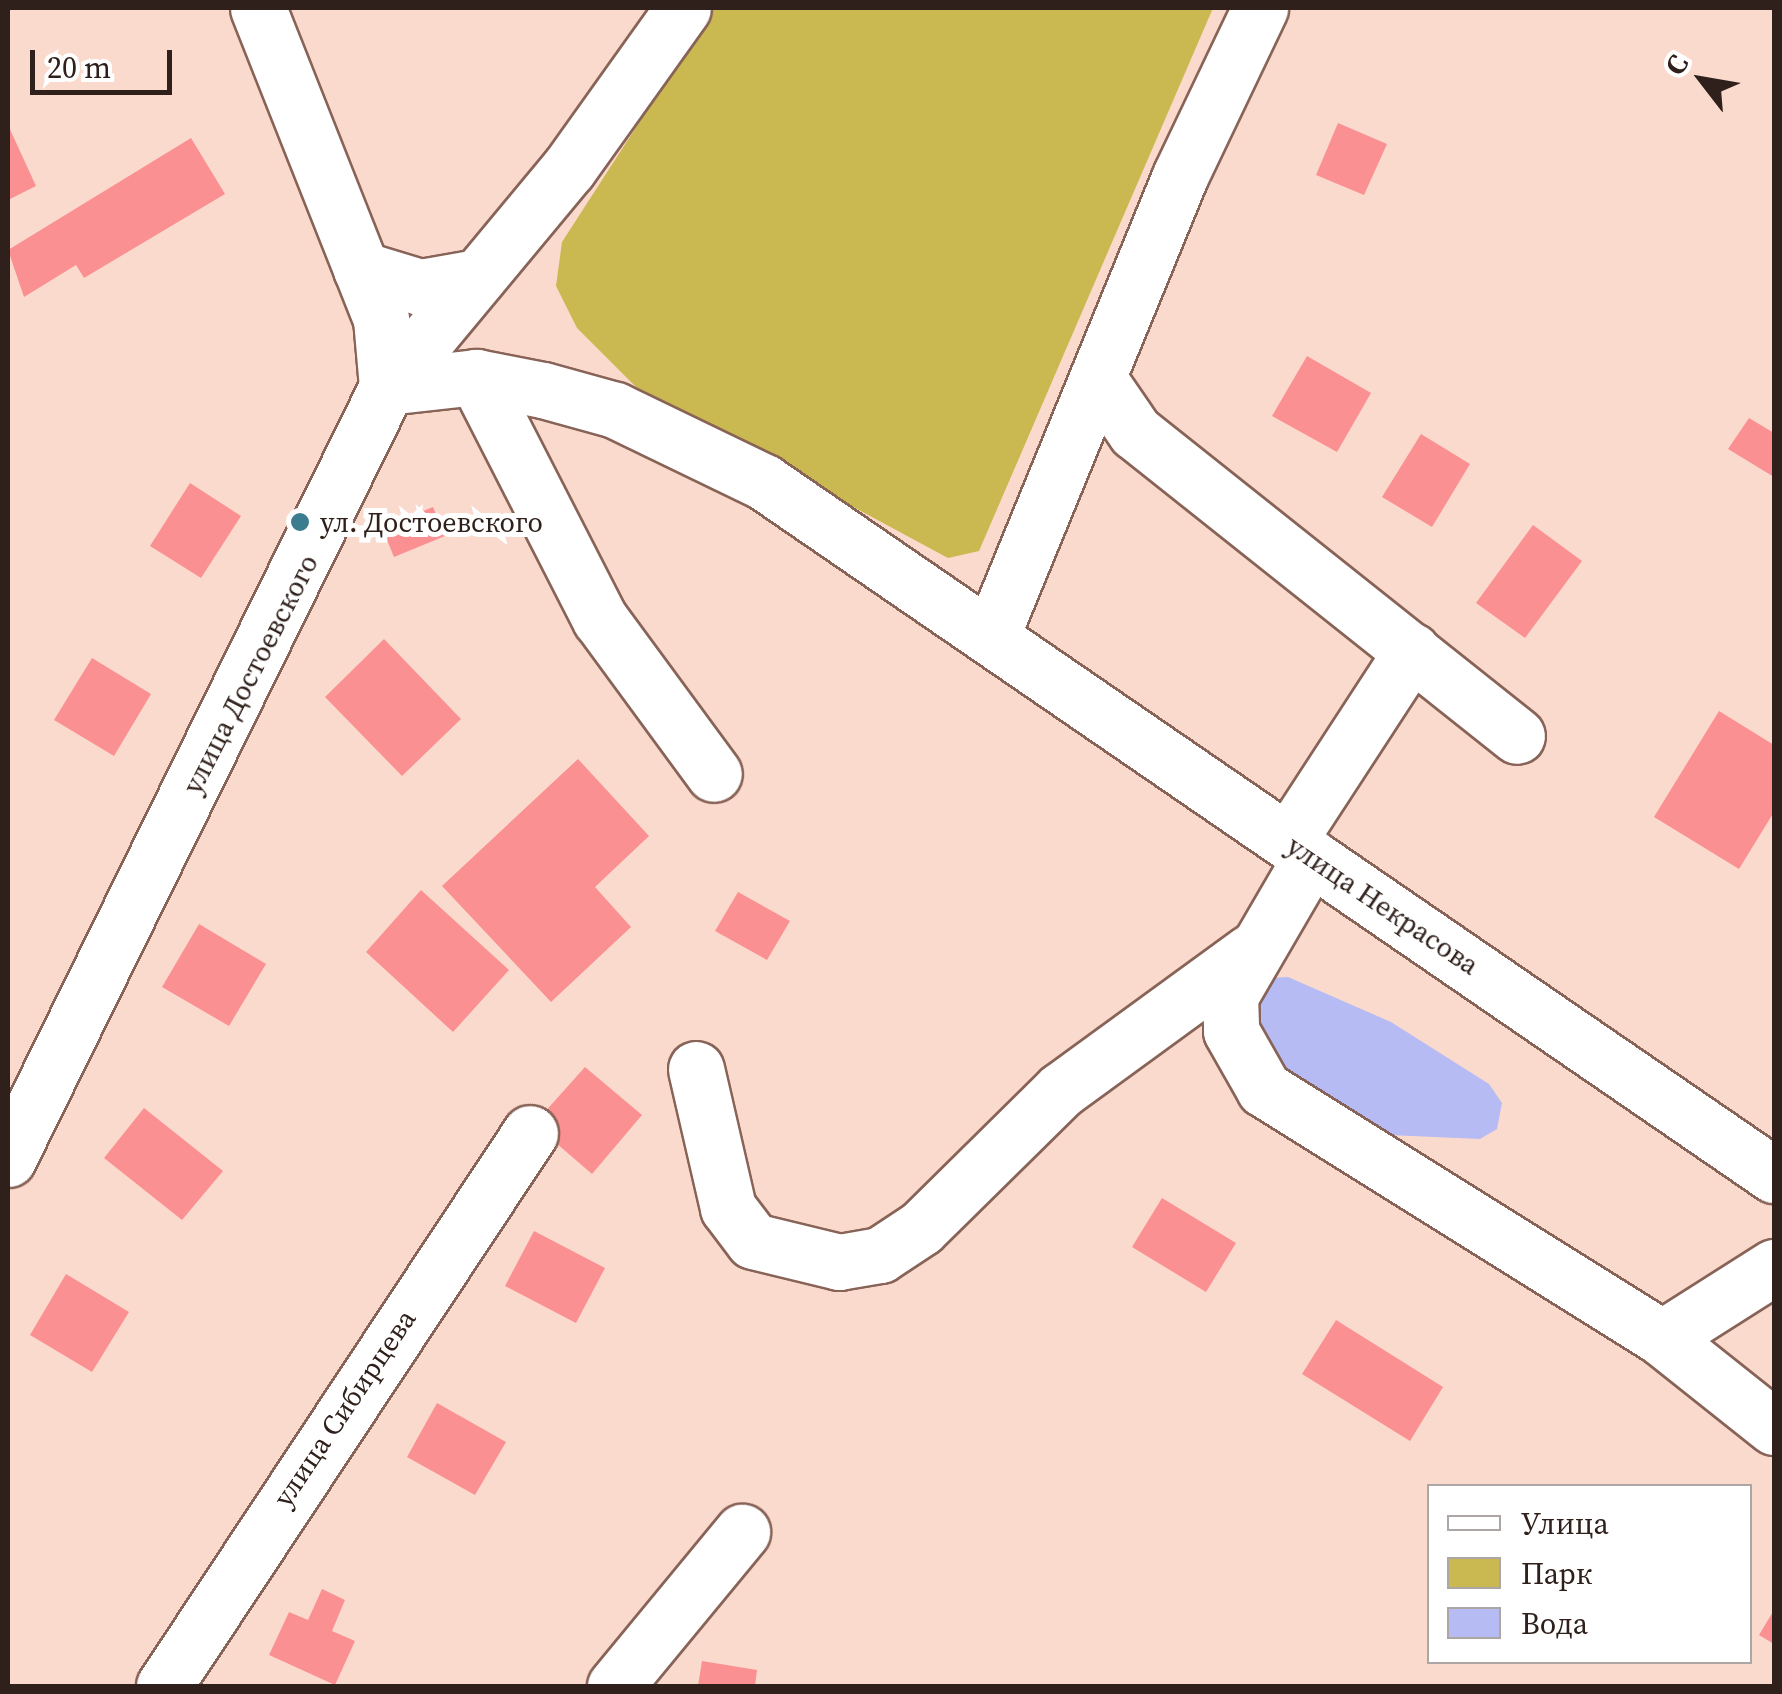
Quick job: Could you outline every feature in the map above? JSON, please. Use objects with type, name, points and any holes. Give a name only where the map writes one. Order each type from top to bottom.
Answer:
[{"type":"main road","points":[[258,8],[381,320],[387,387]]},
{"type":"main road","name":"улица Достоевского","points":[[8,1159],[387,387],[478,277],[682,8]]},
{"type":"main road","points":[[991,637],[1102,384],[1180,176],[1260,8]]},
{"type":"main road","points":[[361,269],[420,287],[478,277]]},
{"type":"main road","points":[[476,376],[600,619],[714,774]]},
{"type":"main road","name":"улица Некрасова","points":[[387,387],[476,376],[615,410],[692,445],[823,518],[1774,1175]]},
{"type":"main road","points":[[1102,384],[1135,432],[1516,736]]},
{"type":"main road","points":[[1412,650],[1300,849],[1250,952],[1230,996],[1231,1032],[1264,1089],[1662,1338],[1774,1427]]},
{"type":"main road","points":[[696,1070],[728,1208],[753,1242],[839,1262],[880,1254],[921,1228],[1061,1090],[1250,952]]},
{"type":"main road","name":"улица Сибирцева","points":[[164,1686],[530,1133]]},
{"type":"main road","points":[[1662,1338],[1774,1267]]},
{"type":"main road","points":[[615,1686],[742,1532]]},
{"type":"green space","points":[[713,8],[1213,8],[979,551],[948,558],[642,393],[577,328],[556,286],[562,242]]},
{"type":"water","points":[[1288,977],[1391,1022],[1489,1084],[1502,1103],[1497,1129],[1480,1139],[1389,1135],[1268,1074],[1246,1001],[1268,978]]},
{"type":"building","points":[[1338,123],[1387,144],[1364,195],[1316,175]]},
{"type":"building","points":[[8,125],[36,186],[8,200]]},
{"type":"building","points":[[191,138],[225,194],[84,278],[76,265],[24,297],[8,250]]},
{"type":"building","points":[[1307,356],[1371,393],[1337,452],[1272,416]]},
{"type":"building","points":[[1749,418],[1774,433],[1774,477],[1728,449]]},
{"type":"building","points":[[1421,434],[1470,464],[1432,527],[1382,497]]},
{"type":"building","points":[[190,483],[241,516],[201,578],[150,546]]},
{"type":"building","points":[[433,507],[445,536],[394,557],[382,528]]},
{"type":"building","points":[[1533,525],[1582,561],[1525,638],[1476,603]]},
{"type":"building","points":[[384,639],[461,719],[402,776],[325,697]]},
{"type":"building","points":[[92,658],[151,694],[114,756],[54,720]]},
{"type":"building","points":[[1719,711],[1774,745],[1774,812],[1739,869],[1654,817]]},
{"type":"building","points":[[578,759],[649,836],[595,887],[631,927],[551,1002],[442,886]]},
{"type":"building","points":[[421,890],[509,970],[453,1032],[366,952]]},
{"type":"building","points":[[738,892],[790,921],[767,960],[715,931]]},
{"type":"building","points":[[199,924],[266,964],[229,1026],[162,987]]},
{"type":"building","points":[[585,1067],[642,1115],[592,1174],[534,1124]]},
{"type":"building","points":[[144,1108],[223,1171],[182,1220],[104,1158]]},
{"type":"building","points":[[1162,1198],[1236,1243],[1206,1292],[1132,1247]]},
{"type":"building","points":[[534,1231],[605,1268],[576,1323],[505,1286]]},
{"type":"building","points":[[66,1274],[129,1312],[92,1372],[30,1335]]},
{"type":"building","points":[[1336,1320],[1443,1387],[1410,1441],[1302,1374]]},
{"type":"building","points":[[437,1403],[506,1442],[475,1495],[407,1457]]},
{"type":"building","points":[[322,1589],[345,1600],[332,1631],[355,1641],[335,1685],[269,1655],[289,1612],[308,1620]]},
{"type":"building","points":[[1774,1610],[1774,1644],[1759,1635]]},
{"type":"building","points":[[702,1661],[757,1670],[755,1686],[698,1686]]},
{"type":"place","name":"ул. Достоевского","points":[[300,522]]}]
